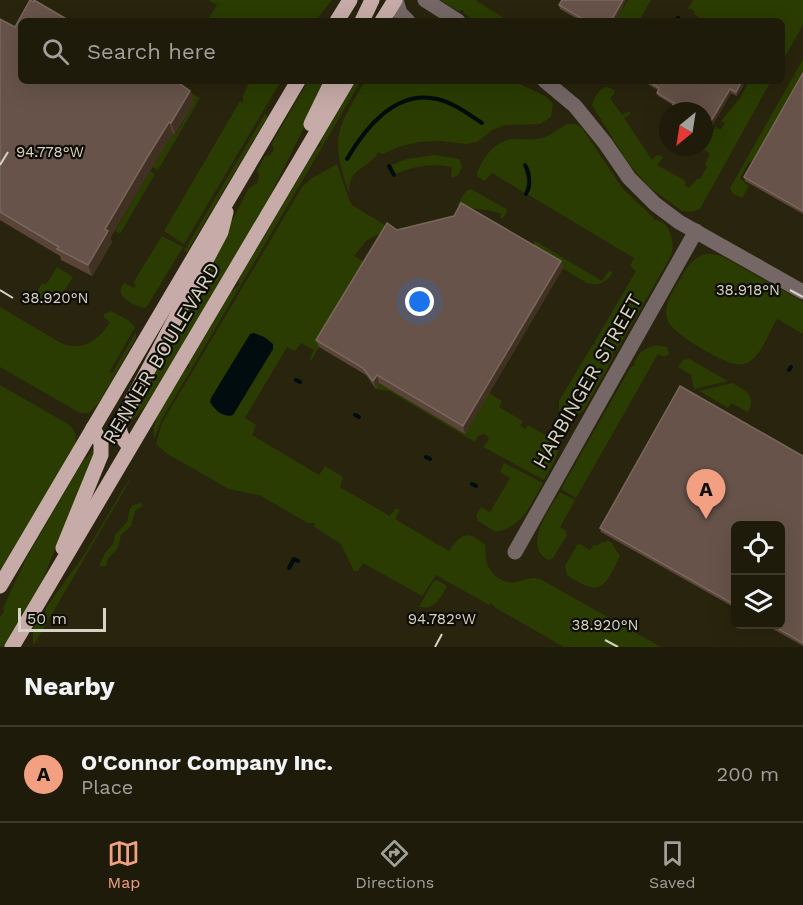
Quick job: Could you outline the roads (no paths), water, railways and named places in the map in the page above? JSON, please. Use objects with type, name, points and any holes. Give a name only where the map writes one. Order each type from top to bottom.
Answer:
[{"type":"main road","points":[[339,18],[350,0]]},
{"type":"main road","points":[[363,18],[372,0]]},
{"type":"main road","points":[[384,18],[395,0]]},
{"type":"main road","name":"RENNER BOULEVARD","points":[[0,586],[296,84]]},
{"type":"main road","points":[[304,153],[306,132],[330,84]]},
{"type":"main road","name":"RENNER BOULEVARD","points":[[12,647],[345,84]]},
{"type":"main road","points":[[130,447],[121,437],[120,423],[221,232],[229,197]]},
{"type":"main road","points":[[52,579],[70,528],[101,455],[101,443],[93,428]]},
{"type":"street","points":[[395,0],[400,13],[405,18]]},
{"type":"street","points":[[425,0],[453,18]]},
{"type":"street","points":[[546,84],[575,106],[640,192],[667,214],[803,292]]},
{"type":"street","name":"HARBINGER STREET","points":[[515,552],[696,231]]},
{"type":"waterway","points":[[347,159],[363,135],[383,114],[395,105],[408,100],[422,97],[437,99],[461,109],[482,123]]},
{"type":"waterway","points":[[525,165],[529,180],[526,194]]},
{"type":"waterway","points":[[389,166],[394,175]]},
{"type":"waterway","points":[[296,380],[300,382]]},
{"type":"waterway","points":[[355,415],[359,417]]},
{"type":"waterway","points":[[426,457],[430,459]]},
{"type":"waterway","points":[[472,484],[476,486]]},
{"type":"waterway","points":[[289,568],[294,559],[298,561]]},
{"type":"place","name":"O'Connor Company Inc.","points":[[706,519]]}]
